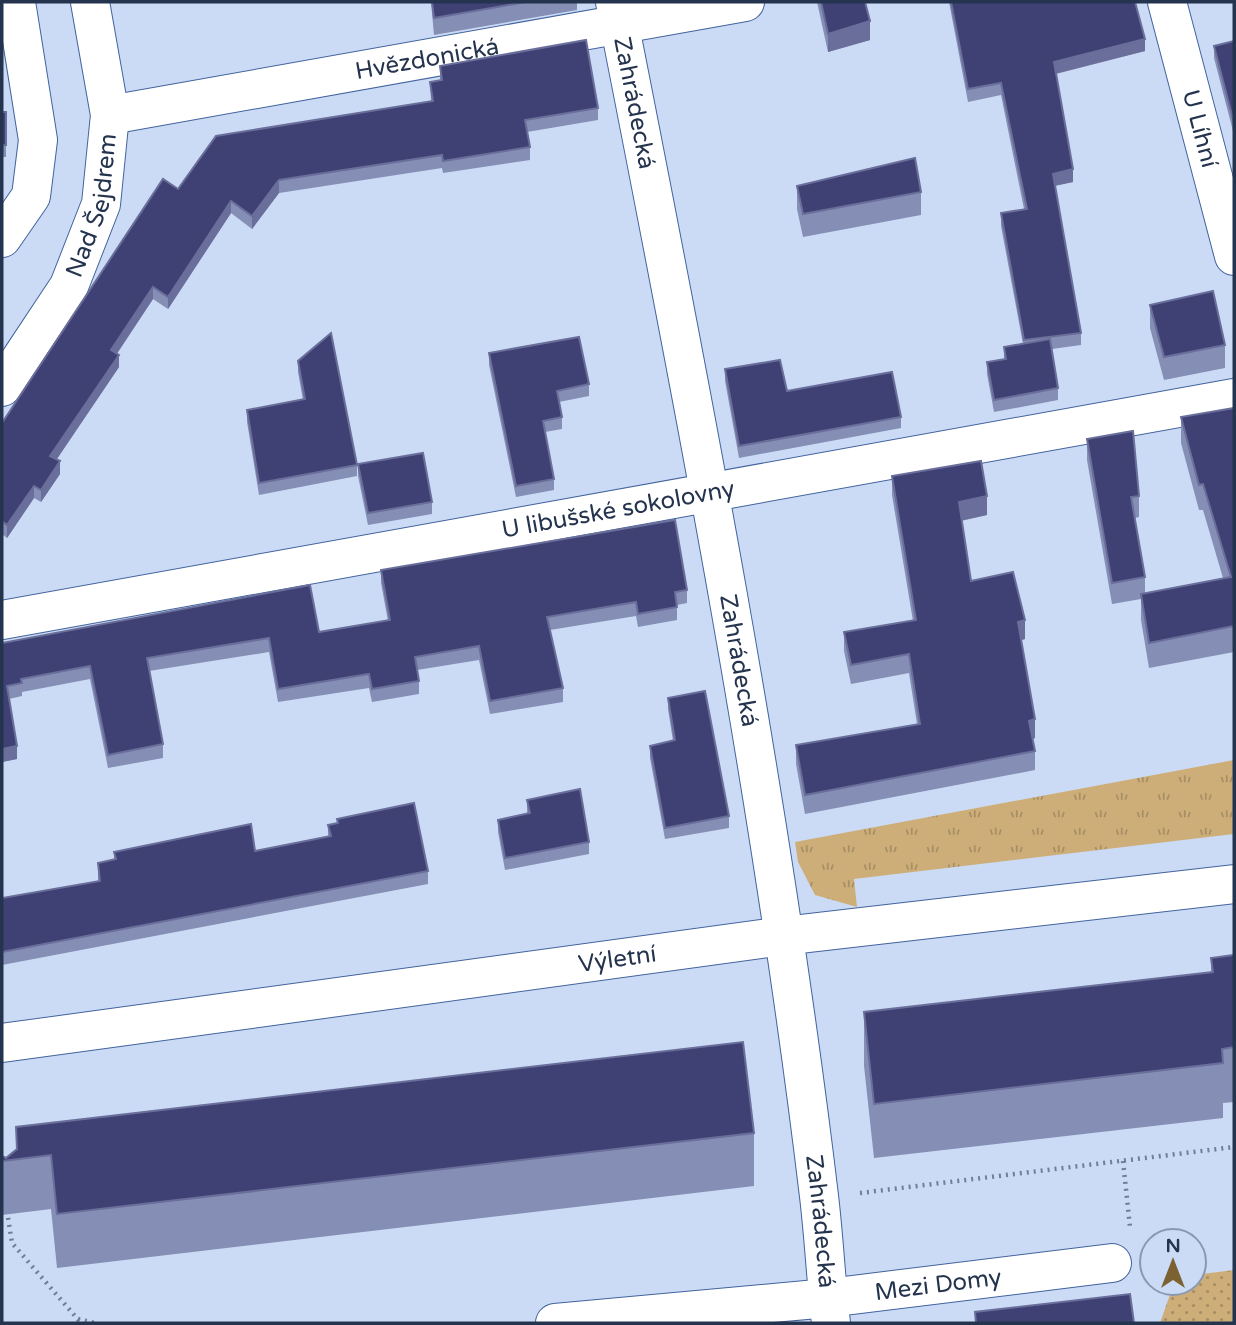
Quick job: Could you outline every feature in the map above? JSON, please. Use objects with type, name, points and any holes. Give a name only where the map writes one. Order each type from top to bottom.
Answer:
[{"type":"street","points":[[2,238],[31,196],[38,140],[16,2]]},
{"type":"street","name":"Nad Šejdrem","points":[[2,387],[69,285],[101,204],[110,114],[90,2]]},
{"type":"street","name":"Hvězdonická","points":[[110,114],[618,14],[745,2]]},
{"type":"street","name":"U Líhní","points":[[1167,2],[1234,256]]},
{"type":"street","name":"Zahrádecká","points":[[618,14],[707,492],[783,936],[820,1198],[830,1310]]},
{"type":"street","name":"U libušské sokolovny","points":[[2,620],[1234,398]]},
{"type":"street","name":"Výletní","points":[[2,1043],[783,936],[1234,884]]},
{"type":"street","name":"Mezi Domy","points":[[555,1323],[830,1310],[1112,1263]]},
{"type":"path","points":[[820,1198],[1234,1147]]},
{"type":"path","points":[[1112,1263],[1133,1261],[1124,1161]]},
{"type":"path","points":[[5,1198],[12,1243],[79,1321],[95,1323]]},
{"type":"green space","points":[[1234,760],[1234,834],[854,879],[857,907],[815,895],[798,862],[795,842]]},
{"type":"green space","points":[[1234,1270],[1234,1323],[1160,1323],[1169,1297],[1208,1297],[1208,1273]]},
{"type":"building","points":[[432,2],[526,2],[434,18]]},
{"type":"building","points":[[821,2],[865,2],[870,21],[828,34]]},
{"type":"building","points":[[951,2],[1135,2],[1145,39],[1054,62],[1073,169],[1053,174],[1081,333],[1024,340],[1001,213],[1027,209],[1001,83],[968,89]]},
{"type":"building","points":[[586,40],[598,108],[525,120],[530,147],[443,161],[442,155],[279,180],[252,216],[231,201],[168,297],[153,287],[111,350],[119,355],[50,456],[60,461],[41,490],[34,486],[7,525],[2,521],[2,423],[163,179],[178,189],[216,136],[433,101],[430,82],[442,80],[440,66]]},
{"type":"building","points":[[1234,41],[1234,123],[1214,46]]},
{"type":"building","points":[[2,112],[6,112],[6,145],[2,145]]},
{"type":"building","points":[[915,158],[921,192],[803,214],[797,186]]},
{"type":"building","points":[[1213,291],[1225,345],[1164,357],[1150,305]]},
{"type":"building","points":[[331,333],[357,465],[259,483],[247,410],[305,399],[298,361]]},
{"type":"building","points":[[579,337],[589,384],[557,391],[562,417],[543,421],[554,479],[516,486],[489,353]]},
{"type":"building","points":[[1050,339],[1058,388],[994,400],[987,362],[1006,359],[1004,347]]},
{"type":"building","points":[[780,360],[787,391],[892,372],[901,417],[739,446],[725,369]]},
{"type":"building","points":[[1234,408],[1234,626],[1149,643],[1141,594],[1231,577],[1203,484],[1199,485],[1181,417]]},
{"type":"building","points":[[1133,431],[1139,496],[1131,497],[1145,577],[1112,583],[1087,439]]},
{"type":"building","points":[[423,453],[432,502],[368,513],[358,464]]},
{"type":"building","points":[[981,461],[987,496],[959,502],[971,581],[1013,572],[1025,620],[1018,622],[1035,719],[1029,721],[1035,751],[805,795],[796,745],[920,724],[909,654],[851,665],[844,632],[916,620],[892,476]]},
{"type":"building","points":[[675,520],[687,590],[675,592],[677,607],[638,614],[636,602],[547,617],[563,688],[490,701],[479,646],[415,657],[419,681],[372,689],[369,674],[278,689],[269,638],[147,658],[163,744],[108,755],[90,666],[21,679],[22,683],[7,686],[17,746],[2,749],[2,643],[310,585],[319,632],[390,620],[381,570]]},
{"type":"building","points":[[705,691],[729,816],[665,828],[650,746],[675,740],[668,698]]},
{"type":"building","points":[[580,789],[589,842],[505,858],[498,820],[530,813],[527,800]]},
{"type":"building","points":[[414,803],[428,871],[2,952],[2,898],[100,881],[98,863],[116,859],[114,852],[251,824],[255,851],[331,836],[328,825],[338,823],[337,819]]},
{"type":"building","points":[[1234,955],[1234,1047],[1222,1049],[1223,1063],[874,1104],[864,1012],[1213,972],[1211,958]]},
{"type":"building","points":[[743,1042],[754,1133],[57,1214],[51,1155],[2,1161],[2,1156],[6,1158],[17,1149],[16,1127]]},
{"type":"building","points":[[1130,1294],[1134,1323],[976,1323],[975,1312]]}]
